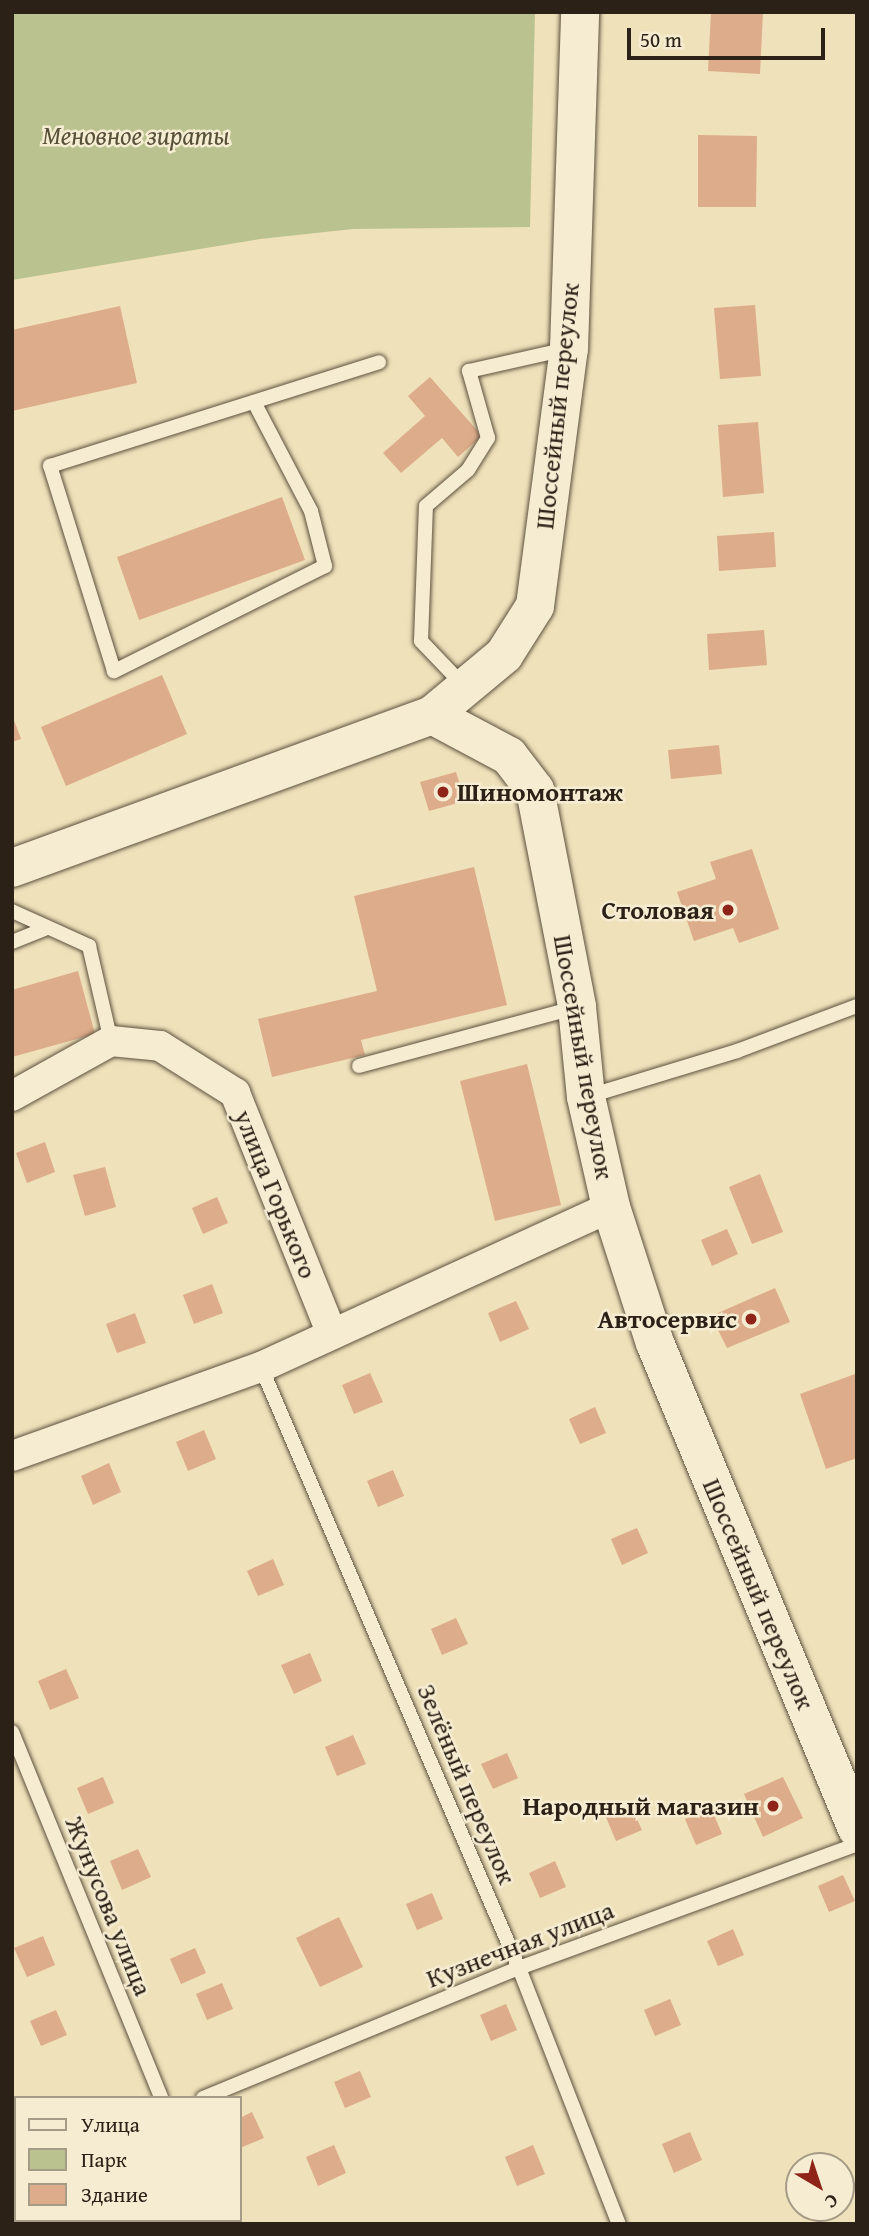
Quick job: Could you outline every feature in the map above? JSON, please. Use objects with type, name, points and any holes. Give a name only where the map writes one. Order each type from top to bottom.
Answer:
[{"type":"main road","name":"Шоссейный переулок","points":[[12,868],[432,715],[467,689],[504,655],[535,606],[569,349],[580,12]]},
{"type":"main road","name":"Шоссейный переулок","points":[[432,715],[509,756],[535,790],[577,1007],[586,1097],[611,1207],[655,1343],[857,1829]]},
{"type":"street","points":[[12,1096],[111,1041]]},
{"type":"street","name":"улица Горького","points":[[111,1041],[160,1046],[235,1093],[332,1334]]},
{"type":"street","points":[[12,1456],[261,1367],[611,1207]]},
{"type":"lane","points":[[467,689],[421,640],[426,506],[468,470],[488,438],[469,371],[569,349]]},
{"type":"lane","points":[[254,402],[311,510],[325,566],[114,671],[50,466],[379,362]]},
{"type":"lane","points":[[12,911],[45,929],[89,946],[111,1041]]},
{"type":"lane","points":[[12,942],[45,929]]},
{"type":"lane","points":[[586,1097],[737,1051],[857,1006]]},
{"type":"lane","points":[[359,1066],[577,1007]]},
{"type":"lane","name":"Зелёный переулок","points":[[261,1367],[519,1968],[619,2224]]},
{"type":"lane","name":"Жунусова улица","points":[[12,1732],[159,2096]]},
{"type":"lane","name":"Кузнечная улица","points":[[208,2096],[519,1968],[857,1844]]},
{"type":"green space","name":"Меновное зираты","points":[[12,12],[535,12],[530,227],[353,229],[260,239],[12,280]]},
{"type":"building","points":[[711,12],[763,12],[760,74],[708,71]]},
{"type":"building","points":[[698,135],[757,136],[756,207],[698,207]]},
{"type":"building","points":[[755,305],[761,376],[720,379],[714,308]]},
{"type":"building","points":[[120,306],[137,383],[12,411],[12,330]]},
{"type":"building","points":[[430,377],[482,436],[458,457],[442,438],[401,473],[383,453],[425,416],[408,396]]},
{"type":"building","points":[[758,422],[764,493],[723,497],[718,425]]},
{"type":"building","points":[[282,497],[305,560],[139,620],[117,557]]},
{"type":"building","points":[[774,532],[776,567],[719,571],[717,536]]},
{"type":"building","points":[[764,630],[767,665],[709,670],[707,634]]},
{"type":"building","points":[[162,675],[187,734],[66,786],[41,727]]},
{"type":"building","points":[[12,715],[21,739],[12,742]]},
{"type":"building","points":[[719,745],[722,774],[671,779],[668,750]]},
{"type":"building","name":"Шиномонтаж","points":[[456,772],[465,801],[429,811],[420,782]]},
{"type":"building","name":"Столовая","points":[[752,849],[779,929],[739,943],[733,928],[694,941],[677,892],[716,879],[710,862]]},
{"type":"building","points":[[474,867],[507,1005],[361,1040],[365,1055],[272,1077],[258,1019],[377,991],[354,896]]},
{"type":"building","points":[[78,971],[95,1034],[12,1057],[12,990]]},
{"type":"building","points":[[527,1064],[561,1205],[495,1221],[460,1081]]},
{"type":"building","points":[[45,1142],[55,1172],[27,1183],[16,1153]]},
{"type":"building","points":[[105,1167],[116,1207],[85,1216],[73,1175]]},
{"type":"building","points":[[760,1174],[783,1232],[752,1244],[729,1187]]},
{"type":"building","points":[[217,1197],[228,1223],[203,1234],[192,1208]]},
{"type":"building","points":[[727,1229],[738,1254],[712,1266],[701,1240]]},
{"type":"building","points":[[212,1284],[223,1313],[194,1324],[183,1295]]},
{"type":"building","name":"Автосервис","points":[[775,1288],[790,1322],[727,1348],[711,1316]]},
{"type":"building","points":[[516,1301],[529,1329],[500,1342],[488,1313]]},
{"type":"building","points":[[135,1313],[146,1343],[117,1353],[106,1324]]},
{"type":"building","points":[[370,1373],[383,1402],[354,1414],[342,1385]]},
{"type":"building","points":[[855,1374],[857,1458],[826,1469],[800,1394]]},
{"type":"building","points":[[595,1407],[606,1433],[580,1444],[569,1419]]},
{"type":"building","points":[[204,1430],[216,1459],[188,1471],[176,1442]]},
{"type":"building","points":[[109,1463],[121,1492],[93,1505],[81,1476]]},
{"type":"building","points":[[393,1470],[404,1496],[378,1507],[367,1481]]},
{"type":"building","points":[[637,1528],[648,1553],[622,1565],[611,1539]]},
{"type":"building","points":[[273,1559],[284,1585],[258,1596],[247,1571]]},
{"type":"building","points":[[456,1618],[468,1644],[442,1655],[431,1629]]},
{"type":"building","points":[[310,1653],[322,1681],[294,1694],[281,1665]]},
{"type":"building","points":[[66,1669],[79,1698],[50,1710],[38,1681]]},
{"type":"building","points":[[353,1735],[366,1764],[337,1776],[325,1747]]},
{"type":"building","points":[[507,1753],[518,1778],[493,1789],[481,1764]]},
{"type":"building","points":[[103,1777],[114,1803],[88,1814],[77,1788]]},
{"type":"building","name":"Народный магазин","points":[[783,1777],[803,1818],[763,1837],[744,1794]]},
{"type":"building","points":[[630,1804],[642,1830],[616,1841],[605,1815]]},
{"type":"building","points":[[711,1808],[722,1834],[696,1845],[685,1819]]},
{"type":"building","points":[[138,1849],[151,1877],[122,1890],[110,1861]]},
{"type":"building","points":[[555,1861],[566,1887],[540,1898],[529,1873]]},
{"type":"building","points":[[843,1875],[855,1901],[829,1912],[818,1886]]},
{"type":"building","points":[[432,1893],[443,1919],[417,1930],[406,1904]]},
{"type":"building","points":[[339,1917],[363,1967],[320,1987],[296,1938]]},
{"type":"building","points":[[733,1929],[744,1955],[718,1966],[707,1941]]},
{"type":"building","points":[[43,1936],[55,1965],[27,1977],[14,1948]]},
{"type":"building","points":[[195,1948],[206,1973],[181,1984],[170,1959]]},
{"type":"building","points":[[222,1983],[233,2009],[207,2020],[196,1994]]},
{"type":"building","points":[[670,1999],[681,2025],[655,2036],[644,2010]]},
{"type":"building","points":[[506,2004],[517,2030],[491,2041],[480,2015]]},
{"type":"building","points":[[56,2010],[67,2035],[41,2046],[30,2021]]},
{"type":"building","points":[[360,2071],[371,2097],[345,2108],[334,2082]]},
{"type":"building","points":[[252,2112],[264,2138],[242,2147],[242,2117]]},
{"type":"building","points":[[690,2132],[702,2160],[674,2173],[662,2144]]},
{"type":"building","points":[[334,2145],[346,2173],[318,2186],[306,2157]]},
{"type":"building","points":[[533,2145],[545,2174],[517,2186],[505,2157]]},
{"type":"place","name":"Шиномонтаж","points":[[443,792]]},
{"type":"place","name":"Столовая","points":[[728,910]]},
{"type":"place","name":"Автосервис","points":[[751,1319]]},
{"type":"place","name":"Народный магазин","points":[[773,1806]]}]
